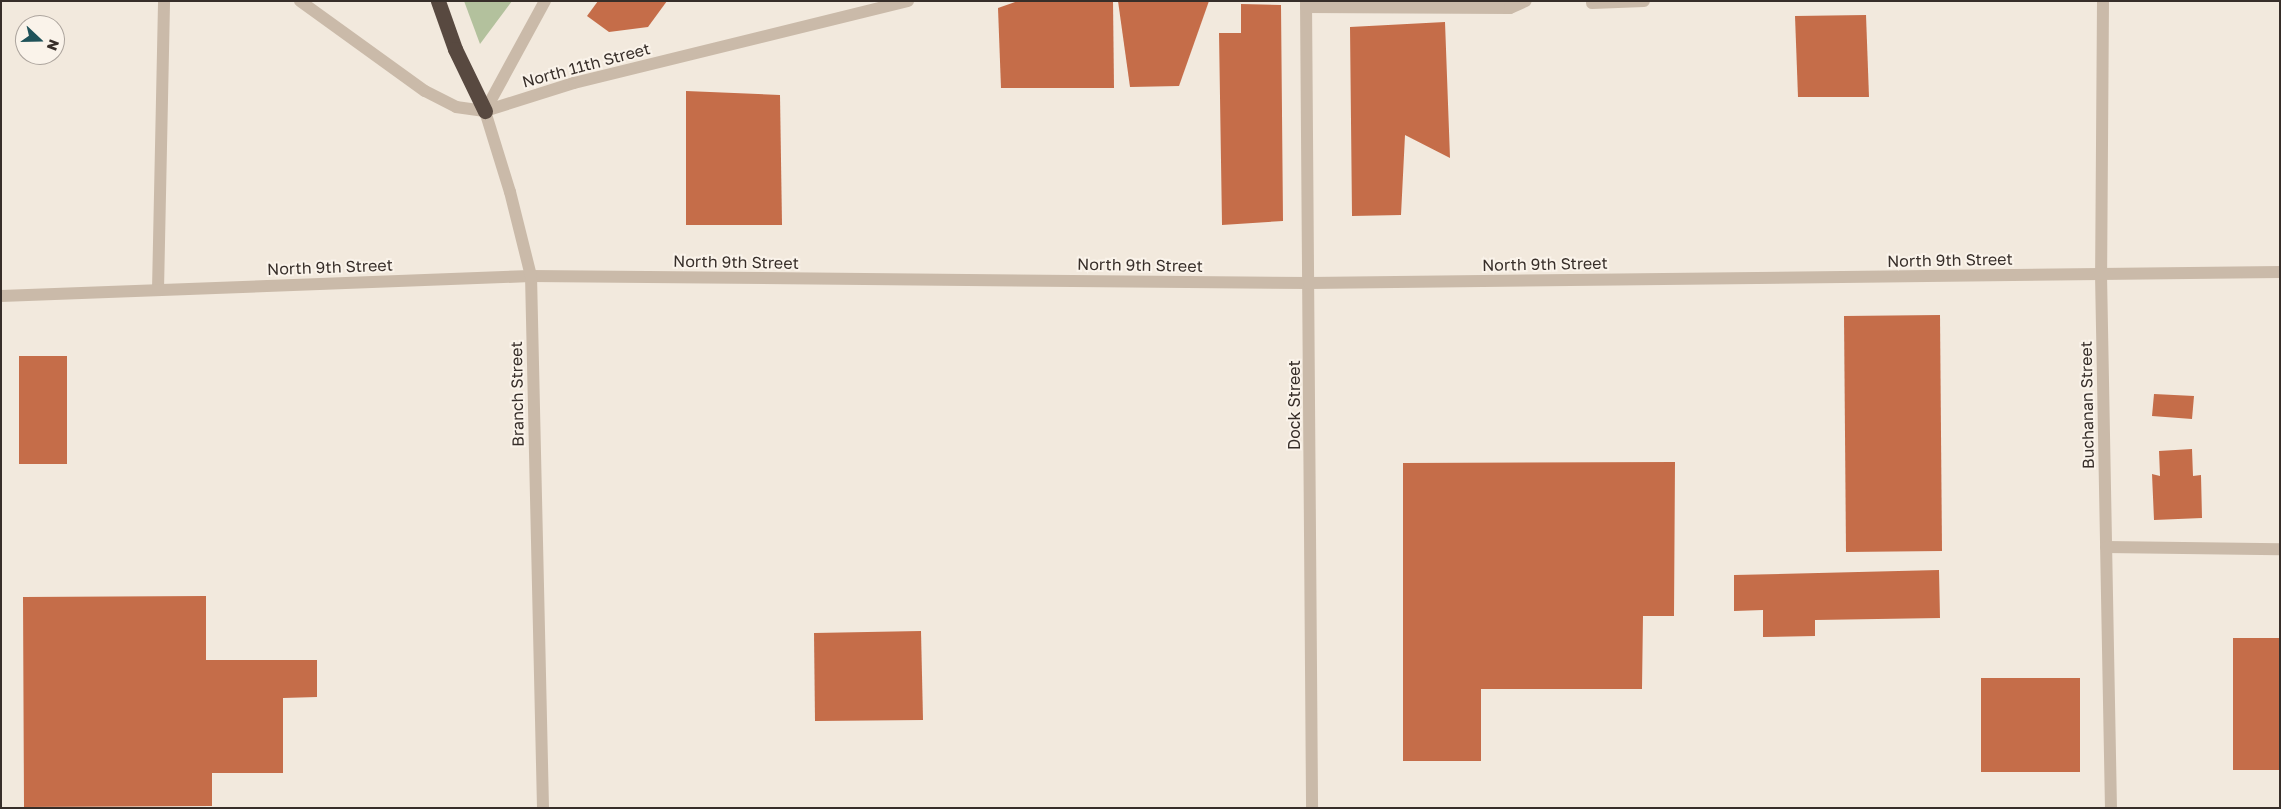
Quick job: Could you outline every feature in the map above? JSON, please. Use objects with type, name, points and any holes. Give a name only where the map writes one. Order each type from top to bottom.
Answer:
[{"type":"highway","points":[[438,1],[456,49],[485,111]]},
{"type":"street","points":[[158,290],[164,1]]},
{"type":"street","name":"North 11th Street","points":[[300,1],[425,91],[456,107],[485,111],[574,82],[908,1]]},
{"type":"street","points":[[485,111],[545,1]]},
{"type":"street","points":[[1306,4],[1510,8],[1526,1]]},
{"type":"street","points":[[1592,3],[1644,1]]},
{"type":"street","name":"Buchanan Street","points":[[2103,1],[2101,274],[2110,808]]},
{"type":"street","name":"Dock Street","points":[[1306,4],[1312,808]]},
{"type":"street","name":"Branch Street","points":[[485,111],[510,192],[531,276],[543,808]]},
{"type":"street","name":"North 9th Street","points":[[1,296],[531,276],[1309,284],[2280,272]]},
{"type":"street","points":[[2106,547],[2280,549]]},
{"type":"green space","points":[[464,1],[512,1],[480,44]]},
{"type":"building","points":[[598,1],[667,1],[648,27],[609,32],[587,16]]},
{"type":"building","points":[[1018,1],[1113,1],[1114,88],[1001,88],[998,8]]},
{"type":"building","points":[[1118,1],[1209,1],[1179,86],[1130,87]]},
{"type":"building","points":[[1241,4],[1281,5],[1283,221],[1222,225],[1219,33],[1241,33]]},
{"type":"building","points":[[1866,15],[1869,97],[1798,97],[1795,16]]},
{"type":"building","points":[[1445,22],[1450,158],[1405,135],[1401,215],[1352,216],[1350,27]]},
{"type":"building","points":[[686,91],[780,95],[782,225],[686,225]]},
{"type":"building","points":[[1940,315],[1942,551],[1846,552],[1844,316]]},
{"type":"building","points":[[19,356],[67,356],[67,464],[19,464]]},
{"type":"building","points":[[2154,394],[2194,396],[2192,419],[2152,416]]},
{"type":"building","points":[[2192,449],[2193,476],[2201,475],[2202,518],[2154,520],[2152,474],[2160,476],[2159,451]]},
{"type":"building","points":[[1675,462],[1674,616],[1643,616],[1642,689],[1481,689],[1481,761],[1403,761],[1403,463]]},
{"type":"building","points":[[1939,570],[1940,618],[1815,620],[1815,636],[1763,637],[1763,610],[1734,611],[1734,575]]},
{"type":"building","points":[[206,596],[206,660],[317,660],[317,697],[283,698],[283,773],[212,773],[212,806],[24,807],[23,597]]},
{"type":"building","points":[[921,631],[923,720],[815,721],[814,633]]},
{"type":"building","points":[[2233,638],[2280,638],[2280,770],[2233,770]]},
{"type":"building","points":[[1981,678],[2080,678],[2080,772],[1981,772]]}]
